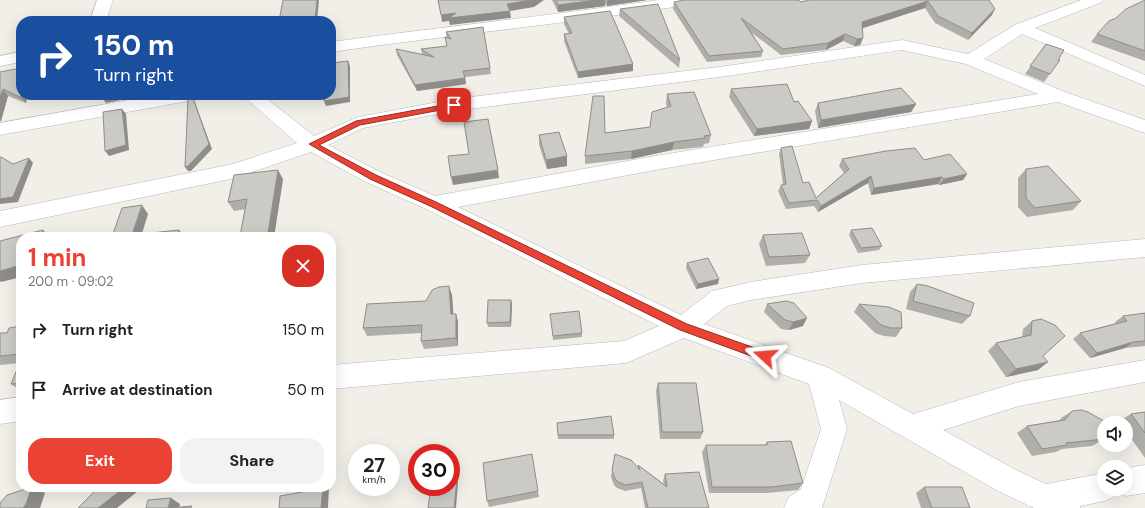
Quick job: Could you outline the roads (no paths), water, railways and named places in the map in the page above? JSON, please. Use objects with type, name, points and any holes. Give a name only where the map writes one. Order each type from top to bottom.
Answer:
[{"type":"street","points":[[100,16],[105,0]]},
{"type":"street","points":[[336,46],[430,33],[576,17],[688,0]]},
{"type":"street","points":[[971,60],[1021,28],[1094,0]]},
{"type":"street","points":[[1021,28],[1145,81]]},
{"type":"street","points":[[0,219],[235,171],[312,144],[358,123],[454,105],[727,71],[902,45],[971,60],[1059,96],[1145,127]]},
{"type":"street","points":[[0,61],[16,58]]},
{"type":"street","points":[[433,204],[655,163],[1059,96]]},
{"type":"street","points":[[0,129],[160,100]]},
{"type":"street","points":[[257,100],[312,144],[373,177],[433,204],[683,327],[820,376],[1008,481],[1056,503],[1097,489]]},
{"type":"street","points":[[336,377],[626,352],[683,327],[720,298],[751,291],[862,274],[1145,248]]},
{"type":"street","points":[[912,427],[1018,394],[1145,371]]},
{"type":"street","points":[[798,508],[812,498],[834,429],[820,376]]},
{"type":"street","points":[[0,412],[16,410]]},
{"type":"street","points":[[1133,481],[1145,479]]}]
